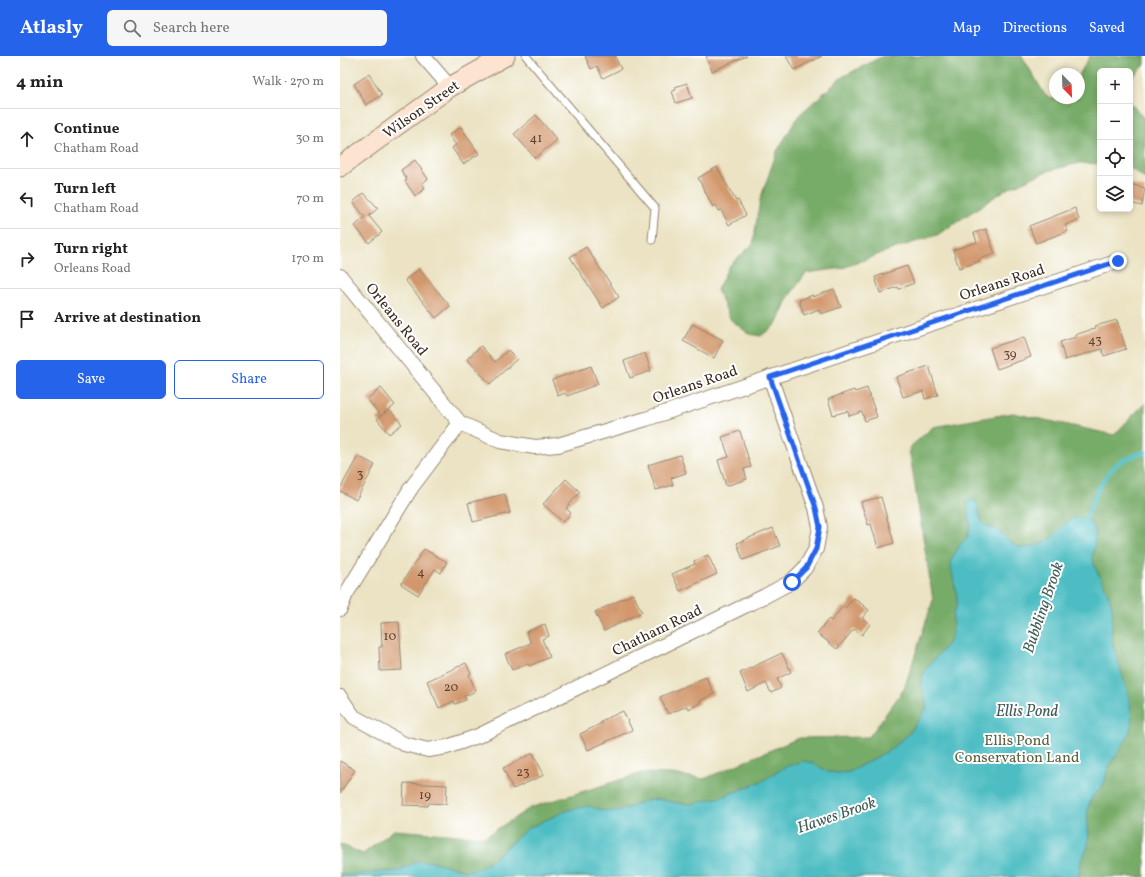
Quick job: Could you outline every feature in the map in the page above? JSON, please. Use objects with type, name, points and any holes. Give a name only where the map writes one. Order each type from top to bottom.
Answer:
[{"type":"street","points":[[423,56],[450,87]]},
{"type":"street","name":"Wilson Street","points":[[340,167],[450,87],[505,56]]},
{"type":"street","name":"Orleans Road","points":[[340,276],[460,424],[500,441],[535,447],[558,445],[646,419],[1118,261]]},
{"type":"street","name":"Chatham Road","points":[[340,697],[354,717],[404,744],[428,750],[447,747],[478,736],[792,582],[806,568],[816,549],[820,527],[816,508],[770,377]]},
{"type":"street","points":[[340,609],[346,594],[411,488],[460,424]]},
{"type":"lane","points":[[526,56],[655,208],[652,240]]},
{"type":"green space","points":[[883,56],[1022,56],[1045,95],[1049,97],[1049,104],[1085,104],[1085,68],[1083,68],[1090,56],[1145,56],[1145,65],[1133,76],[1133,68],[1097,68],[1097,164],[1080,163],[1047,171],[1005,190],[937,235],[890,250],[843,268],[806,273],[788,298],[776,324],[761,336],[749,334],[731,320],[717,290],[729,266],[753,244],[760,200],[777,151],[799,115],[842,77]]},
{"type":"green space","points":[[1133,106],[1145,120],[1145,179],[1133,170]]},
{"type":"green space","name":"Ellis Pond","points":[[1145,403],[1145,877],[340,877],[340,844],[363,854],[394,830],[485,837],[530,808],[642,773],[671,774],[704,779],[799,738],[869,737],[904,689],[933,600],[909,448],[933,427],[1013,413],[1114,435]]},
{"type":"water","name":"Ellis Pond","points":[[970,500],[974,500],[976,502],[980,518],[984,524],[998,531],[1011,543],[1020,547],[1025,548],[1035,546],[1044,542],[1052,537],[1064,525],[1077,517],[1087,520],[1095,531],[1096,536],[1093,552],[1094,564],[1110,598],[1113,616],[1112,639],[1131,707],[1132,718],[1131,727],[1127,738],[1109,767],[1102,787],[1093,796],[1089,803],[1089,840],[1087,850],[1081,861],[1079,877],[340,877],[340,874],[348,875],[397,871],[418,861],[435,862],[465,871],[474,870],[490,862],[528,828],[568,810],[588,806],[606,811],[617,811],[647,800],[658,799],[691,804],[721,797],[748,787],[762,781],[785,767],[803,761],[813,763],[828,772],[849,772],[888,751],[909,734],[926,709],[926,702],[921,685],[922,677],[928,666],[948,644],[953,633],[953,614],[957,605],[957,597],[950,562],[961,543],[967,538],[970,523],[967,503]]},
{"type":"building","points":[[585,56],[617,56],[615,57],[621,69],[603,78],[597,66],[591,69]]},
{"type":"building","points":[[706,56],[747,56],[712,71]]},
{"type":"building","points":[[786,56],[822,56],[794,70]]},
{"type":"building","points":[[369,74],[382,95],[366,105],[354,84]]},
{"type":"building","points":[[687,83],[692,98],[676,103],[672,91],[676,90],[675,87]]},
{"type":"building","points":[[536,115],[557,140],[535,158],[514,134]]},
{"type":"building","points":[[461,127],[479,154],[463,164],[452,148],[456,145],[449,135]]},
{"type":"building","points":[[415,160],[428,179],[422,183],[425,189],[415,196],[405,181],[407,180],[401,170]]},
{"type":"building","points":[[717,167],[736,201],[738,200],[746,215],[729,225],[721,210],[719,211],[716,205],[713,207],[698,178]]},
{"type":"building","points":[[1133,185],[1145,188],[1142,206],[1133,204]]},
{"type":"building","points":[[364,193],[378,208],[369,216],[382,232],[369,243],[355,226],[365,217],[353,202]]},
{"type":"building","points":[[1075,208],[1079,220],[1065,225],[1068,231],[1036,243],[1029,226]]},
{"type":"building","points":[[986,229],[995,254],[959,268],[953,250],[977,242],[974,233]]},
{"type":"building","points":[[586,247],[619,297],[603,308],[570,257]]},
{"type":"building","points":[[907,266],[914,283],[899,289],[898,287],[880,293],[875,277]]},
{"type":"building","points":[[419,269],[450,306],[436,318],[405,280]]},
{"type":"building","points":[[834,289],[841,307],[821,314],[819,309],[804,315],[799,300],[813,295],[813,297]]},
{"type":"building","points":[[1117,320],[1126,349],[1104,356],[1102,349],[1065,360],[1060,342],[1096,328],[1095,326]]},
{"type":"building","points":[[692,324],[723,340],[714,358],[683,341]]},
{"type":"building","points":[[1024,337],[1031,357],[997,369],[990,348]]},
{"type":"building","points":[[481,346],[495,362],[508,350],[517,359],[490,384],[467,359]]},
{"type":"building","points":[[645,353],[651,371],[630,378],[624,361]]},
{"type":"building","points":[[591,366],[598,384],[567,396],[565,393],[558,396],[552,380]]},
{"type":"building","points":[[929,366],[938,395],[925,399],[923,391],[903,397],[896,377]]},
{"type":"building","points":[[381,388],[395,405],[381,416],[367,399]]},
{"type":"building","points":[[867,388],[877,417],[865,421],[862,412],[849,416],[848,411],[833,415],[828,399],[854,390],[855,392]]},
{"type":"building","points":[[389,409],[402,424],[389,434],[377,419]]},
{"type":"building","points":[[740,431],[751,467],[744,469],[747,479],[726,486],[718,460],[729,457],[722,437]]},
{"type":"building","points":[[680,455],[686,473],[671,478],[673,485],[656,490],[648,465]]},
{"type":"building","points":[[358,456],[375,465],[356,500],[340,491],[340,489]]},
{"type":"building","points":[[566,479],[580,492],[566,508],[571,513],[563,522],[543,504]]},
{"type":"building","points":[[505,494],[510,513],[473,522],[468,503]]},
{"type":"building","points":[[881,497],[894,543],[878,548],[871,524],[868,525],[861,502]]},
{"type":"building","points":[[773,528],[780,546],[743,560],[737,543]]},
{"type":"building","points":[[424,549],[447,562],[441,573],[435,569],[418,595],[401,584]]},
{"type":"building","points":[[708,555],[717,574],[680,591],[672,574],[695,564],[694,561]]},
{"type":"building","points":[[633,594],[642,612],[604,631],[595,612]]},
{"type":"building","points":[[854,598],[869,610],[862,618],[870,624],[862,635],[854,629],[837,649],[817,633],[829,619],[831,621],[843,606],[845,608]]},
{"type":"building","points":[[399,622],[402,670],[380,671],[379,647],[382,647],[381,623]]},
{"type":"building","points":[[545,624],[549,636],[542,639],[550,657],[529,666],[528,664],[512,670],[505,654],[531,643],[526,632]]},
{"type":"building","points":[[782,653],[791,672],[777,679],[781,688],[771,693],[766,683],[748,692],[740,673]]},
{"type":"building","points":[[466,663],[471,674],[469,675],[476,691],[464,696],[466,700],[455,704],[454,701],[439,708],[427,681]]},
{"type":"building","points":[[706,677],[714,694],[700,701],[700,703],[689,709],[687,706],[668,714],[660,697]]},
{"type":"building","points":[[623,711],[632,730],[588,750],[580,734],[602,723],[601,721]]},
{"type":"building","points":[[533,753],[544,775],[513,789],[503,768]]},
{"type":"building","points":[[340,761],[355,770],[340,793]]},
{"type":"building","points":[[404,783],[447,785],[446,804],[429,803],[428,806],[403,805]]},
{"type":"waterway","name":"Bubbling Brook","points":[[1084,525],[1096,494],[1109,472],[1121,462],[1145,452]]},
{"type":"route","points":[[792,582],[806,568],[816,549],[820,527],[816,508],[770,377],[1118,261]]},
{"type":"park label","name":"Ellis Pond Conservation Land","points":[[1017,748]]},
{"type":"water label","name":"Hawes Brook","points":[[836,814]]}]
